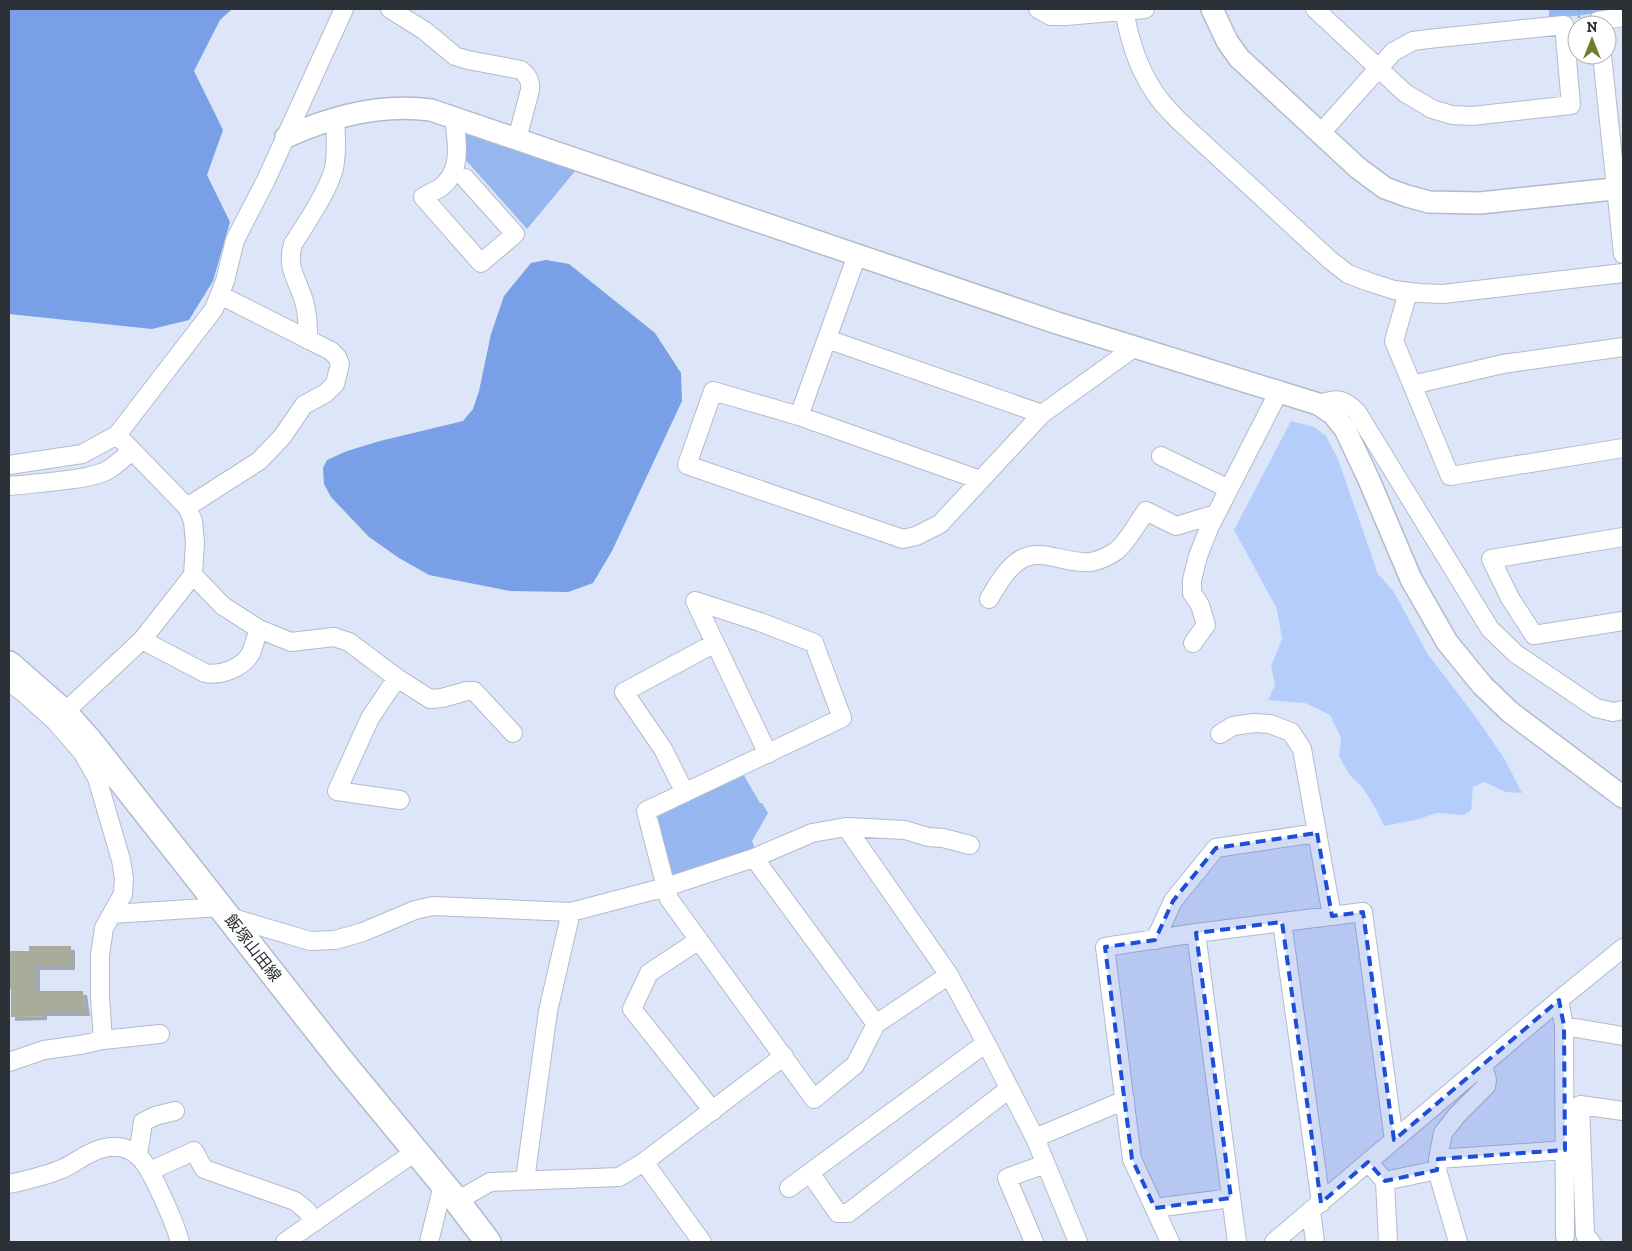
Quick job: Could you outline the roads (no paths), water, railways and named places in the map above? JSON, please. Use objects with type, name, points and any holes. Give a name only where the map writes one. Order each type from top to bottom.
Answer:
[{"type":"main road","name":"飯塚山田線","points":[[9,664],[60,717],[89,740],[343,1063],[488,1242]]},
{"type":"street","points":[[9,465],[82,454],[116,435],[214,309],[225,281],[235,240],[286,137],[344,9]]},
{"type":"street","points":[[390,9],[425,31],[455,56],[521,70],[527,75],[531,83],[530,90],[517,139]]},
{"type":"street","points":[[1038,9],[1051,16],[1145,9]]},
{"type":"street","points":[[1212,9],[1227,41],[1239,58],[1358,168],[1386,188],[1429,202],[1480,203],[1620,188]]},
{"type":"street","points":[[1315,9],[1379,69],[1415,100],[1432,109],[1452,115],[1472,116],[1571,105],[1564,25],[1413,41],[1393,52],[1379,69],[1320,134]]},
{"type":"street","points":[[1124,10],[1132,43],[1144,74],[1159,99],[1178,120],[1330,260],[1348,274],[1394,290],[1443,294],[1623,273]]},
{"type":"street","points":[[1605,65],[1615,101],[1623,254]]},
{"type":"street","points":[[286,137],[309,126],[335,118],[384,108],[410,107],[431,110],[1048,320],[1318,404],[1334,414],[1344,429],[1369,480],[1411,579],[1447,642],[1482,685],[1510,712],[1623,797]]},
{"type":"street","points":[[308,340],[307,314],[304,300],[290,266],[290,254],[293,244],[329,181],[334,168],[336,148],[335,118]]},
{"type":"street","points":[[454,118],[458,158],[454,174],[441,187],[423,197],[481,263],[514,234],[465,178]]},
{"type":"street","points":[[799,416],[857,255]]},
{"type":"street","points":[[1408,292],[1394,341],[1450,476],[1623,448]]},
{"type":"street","points":[[187,508],[259,460],[282,436],[304,405],[326,393],[336,384],[340,364],[337,357],[331,351],[220,295]]},
{"type":"street","points":[[827,339],[1042,414]]},
{"type":"street","points":[[980,480],[799,416],[713,391],[688,465],[903,540],[940,524],[1042,414],[1135,347]]},
{"type":"street","points":[[1412,385],[1503,364],[1623,348]]},
{"type":"street","points":[[1193,643],[1206,625],[1200,605],[1192,593],[1192,580],[1198,556],[1216,514],[1279,391]]},
{"type":"street","points":[[1318,404],[1335,400],[1348,403],[1357,412],[1490,629],[1516,654],[1596,708],[1613,712],[1623,710]]},
{"type":"street","points":[[60,717],[142,640],[193,575],[195,543],[193,521],[187,508],[116,435]]},
{"type":"street","points":[[9,486],[82,478],[97,474],[107,470],[132,451]]},
{"type":"street","points":[[1161,456],[1229,489]]},
{"type":"street","points":[[989,599],[1004,575],[1017,561],[1031,555],[1091,562],[1118,550],[1146,511],[1176,526],[1216,514]]},
{"type":"street","points":[[1623,537],[1491,559],[1510,598],[1534,635],[1623,621]]},
{"type":"street","points":[[193,575],[223,606],[259,629],[291,642],[334,637],[349,642],[397,678],[430,699],[474,691],[513,733]]},
{"type":"street","points":[[768,754],[695,601],[760,622],[814,643],[842,718],[768,754],[646,811],[669,899],[814,1099],[855,1065],[876,1024],[949,975]]},
{"type":"street","points":[[142,640],[205,673],[211,674],[235,668],[246,661],[259,629]]},
{"type":"street","points":[[685,793],[663,749],[624,692],[715,643]]},
{"type":"street","points":[[397,678],[370,718],[337,791],[400,800]]},
{"type":"street","points":[[9,682],[60,717],[97,778],[121,860],[124,879],[123,894],[104,928],[100,955],[103,1040]]},
{"type":"street","points":[[1220,734],[1233,726],[1254,723],[1270,724],[1291,732],[1302,749],[1332,916]]},
{"type":"street","points":[[112,914],[225,912],[310,941],[335,940],[363,932],[415,910],[433,906],[571,912],[666,887],[754,858],[812,833],[846,827],[905,830],[928,837],[943,838],[970,845]]},
{"type":"street","points":[[846,827],[949,975],[1034,1138],[1078,1242]]},
{"type":"street","points":[[1155,940],[1173,901],[1216,848],[1317,833]]},
{"type":"street","points":[[754,858],[876,1024]]},
{"type":"street","points":[[525,1180],[548,1011],[571,912]]},
{"type":"street","points":[[1170,1242],[1132,1159],[1105,947],[1196,933],[1363,912],[1394,1140]]},
{"type":"street","points":[[1282,922],[1316,1207],[1315,1242]]},
{"type":"street","points":[[1196,933],[1237,1242]]},
{"type":"street","points":[[699,940],[649,973],[632,1008],[713,1111]]},
{"type":"street","points":[[1274,1242],[1623,948]]},
{"type":"street","points":[[1559,1000],[1564,1026],[1565,1236]]},
{"type":"street","points":[[1564,1026],[1623,1036]]},
{"type":"street","points":[[9,1062],[44,1050],[80,1046],[103,1040],[160,1034]]},
{"type":"street","points":[[789,1188],[986,1043]]},
{"type":"street","points":[[429,1242],[450,1193],[490,1182],[619,1177],[644,1162],[784,1056]]},
{"type":"street","points":[[1458,1242],[1438,1164],[1443,1133],[1457,1115],[1486,1086],[1487,1080],[1483,1065]]},
{"type":"street","points":[[810,1173],[838,1213],[848,1213],[1010,1089]]},
{"type":"street","points":[[1034,1138],[1125,1100]]},
{"type":"street","points":[[1591,1242],[1585,1235],[1580,1105],[1623,1111]]},
{"type":"street","points":[[138,1155],[143,1122],[155,1116],[175,1111]]},
{"type":"street","points":[[9,1184],[28,1180],[63,1168],[94,1151],[118,1146],[128,1149],[138,1155],[150,1171],[176,1226],[180,1242]]},
{"type":"street","points":[[1386,1181],[1438,1164],[1564,1150]]},
{"type":"street","points":[[150,1171],[194,1151],[204,1169],[295,1201],[306,1210],[315,1222]]},
{"type":"street","points":[[285,1242],[415,1152]]},
{"type":"street","points":[[644,1162],[702,1242]]},
{"type":"street","points":[[1368,1162],[1386,1181],[1388,1242]]},
{"type":"street","points":[[1034,1242],[1007,1178],[1045,1164]]},
{"type":"street","points":[[1155,1208],[1231,1198]]}]
